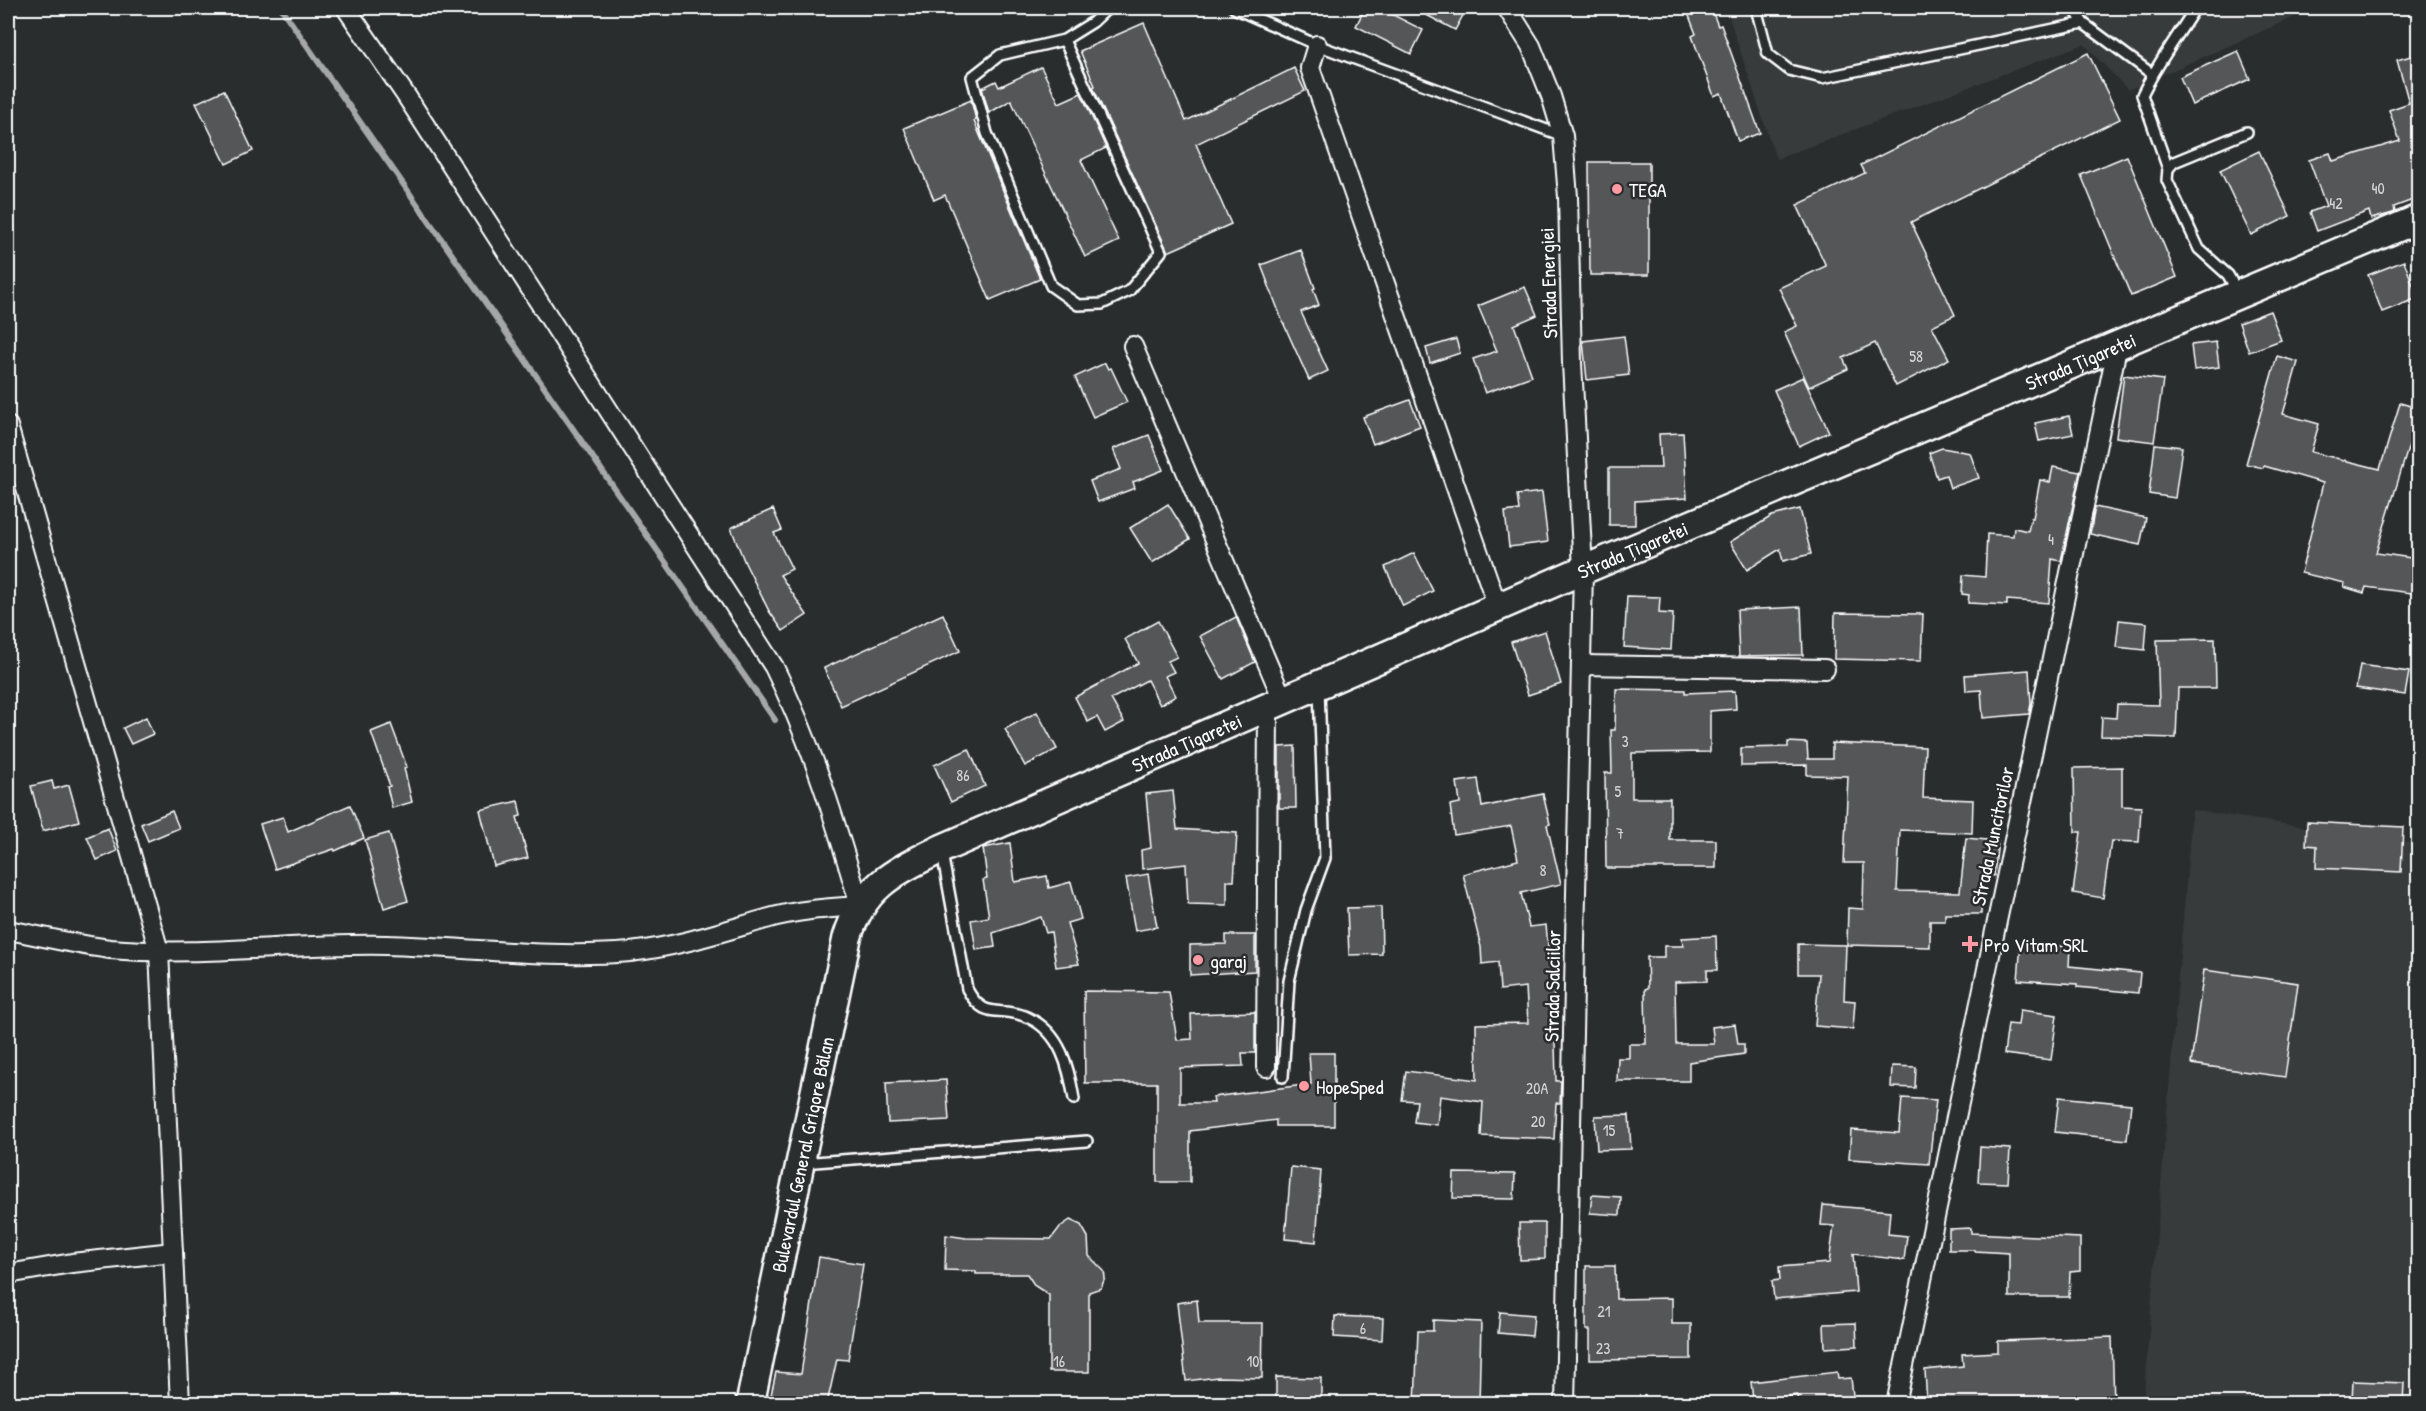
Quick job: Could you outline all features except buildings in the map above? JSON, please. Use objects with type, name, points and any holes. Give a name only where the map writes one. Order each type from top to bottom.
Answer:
[{"type":"main road","name":"Strada Țigaretei","points":[[860,906],[878,886],[898,871],[941,849],[1583,570],[2117,348],[2418,219]]},
{"type":"main road","name":"Bulevardul General Grigore Bălan","points":[[750,1404],[847,938],[860,906]]},
{"type":"street","points":[[8,930],[108,948],[159,951],[231,951],[310,945],[384,945],[566,954],[631,952],[705,938],[768,918],[814,909],[860,906],[818,767],[798,716],[774,667],[407,96],[346,8]]},
{"type":"street","name":"Strada Energiei","points":[[1507,8],[1531,46],[1551,96],[1563,136],[1568,197],[1572,363],[1583,570]]},
{"type":"street","points":[[1317,45],[1310,68],[1498,608]]},
{"type":"street","points":[[1133,346],[1275,704],[1266,1067]]},
{"type":"street","name":"Strada Muncitorilor","points":[[1896,1404],[2117,348]]},
{"type":"street","points":[[8,426],[159,951],[180,1404]]},
{"type":"street","name":"Strada Salciilor","points":[[1565,1404],[1583,570]]},
{"type":"street","points":[[1582,665],[1825,669]]},
{"type":"street","points":[[8,1274],[72,1263],[173,1252]]},
{"type":"lane","points":[[1064,40],[1161,252],[1129,291],[1102,304],[1078,304],[1051,286],[987,133],[972,77],[1000,55],[1064,40],[1092,22],[1108,8]]},
{"type":"lane","points":[[1234,8],[1317,45],[1563,136]]},
{"type":"lane","points":[[1756,8],[1768,54],[1788,70],[1822,78],[2083,23]]},
{"type":"lane","points":[[2074,8],[2083,23],[2152,74]]},
{"type":"lane","points":[[2195,8],[2166,56],[2152,74],[2142,95],[2168,169],[2167,180],[2199,249],[2228,275],[2239,295]]},
{"type":"lane","points":[[2168,169],[2174,162],[2247,132]]},
{"type":"lane","points":[[1283,1077],[1288,981],[1306,910],[1325,858],[1319,685]]},
{"type":"lane","points":[[941,849],[967,989],[975,1004],[987,1011],[1028,1017],[1044,1027],[1058,1044],[1069,1070],[1074,1100]]},
{"type":"lane","points":[[800,1163],[1087,1142]]},
{"type":"shaded area","points":[[1726,8],[2315,8],[2128,90],[2084,44],[1776,159]]},
{"type":"shaded area","points":[[2192,810],[2418,844],[2418,1403],[2143,1404]]},
{"type":"waterway","points":[[281,8],[775,720]]},
{"type":"place","name":"TEGA","points":[[1617,189]]},
{"type":"place","name":"Pro Vitam SRL","points":[[1970,944]]},
{"type":"place","name":"garaj","points":[[1198,960]]},
{"type":"place","name":"HopeSped","points":[[1304,1086]]}]
